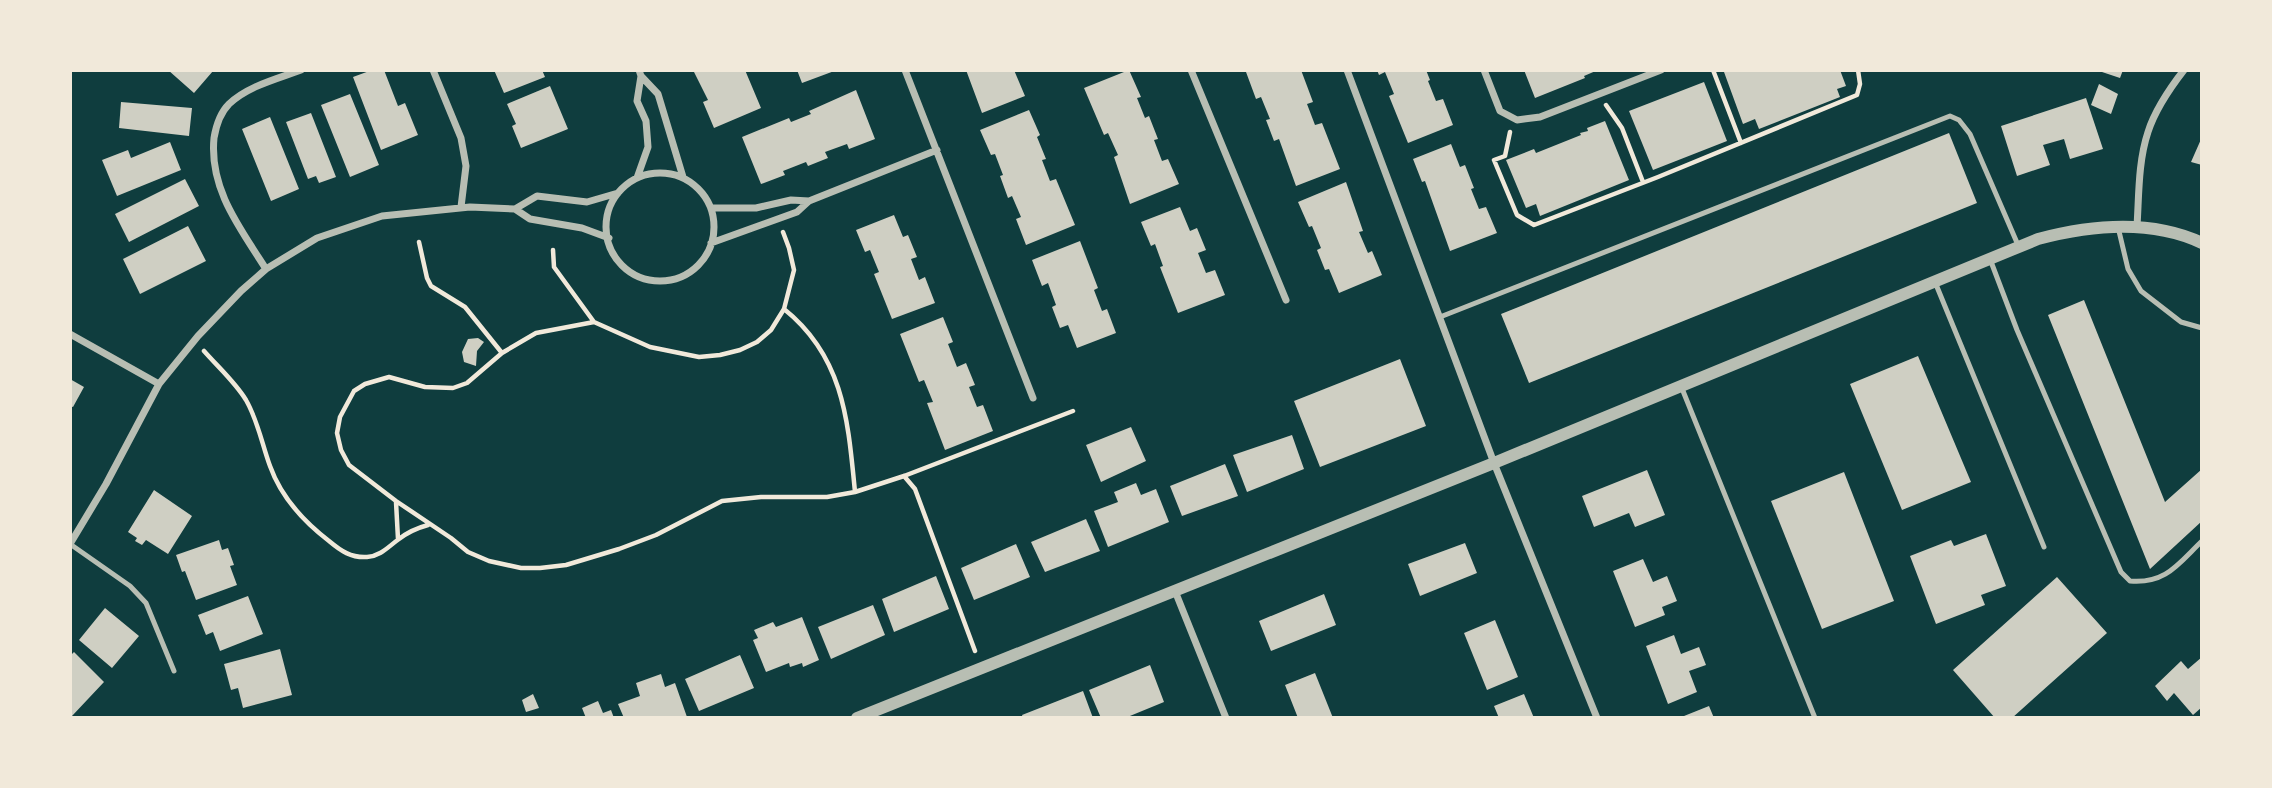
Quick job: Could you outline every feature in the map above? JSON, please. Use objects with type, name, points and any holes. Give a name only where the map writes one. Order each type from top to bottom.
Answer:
[{"type":"street","points":[[266,269],[232,216],[222,194],[215,172],[213,150],[217,124],[227,106],[247,91],[279,74],[301,70]]},
{"type":"street","points":[[433,70],[461,138],[466,166],[461,207]]},
{"type":"street","points":[[905,70],[1033,397]]},
{"type":"street","points":[[1191,70],[1286,300]]},
{"type":"street","points":[[1347,70],[1494,463],[1597,718]]},
{"type":"street","points":[[1484,70],[1500,111],[1517,120],[1540,117],[1661,70]]},
{"type":"street","points":[[2137,226],[2140,178],[2148,132],[2169,90],[2184,70]]},
{"type":"street","points":[[640,73],[658,94],[683,177]]},
{"type":"street","points":[[637,178],[648,148],[646,121],[637,101],[640,73]]},
{"type":"street","points":[[711,243],[797,212],[809,201],[937,150]]},
{"type":"street","points":[[70,544],[106,484],[159,384],[198,336],[266,269],[317,238],[382,216],[461,207],[515,208],[537,196],[587,202],[618,192],[637,178],[659,172],[683,177],[701,191],[712,208],[714,232],[707,256],[689,273],[669,280],[645,279],[627,270],[611,250],[606,227],[608,214],[618,192]]},
{"type":"street","points":[[712,208],[756,208],[791,200],[809,201]]},
{"type":"street","points":[[515,208],[530,219],[582,228],[608,238]]},
{"type":"street","points":[[858,718],[1494,463],[2038,239],[2073,229],[2137,226],[2189,237],[2202,243]]},
{"type":"street","points":[[70,334],[159,384]]},
{"type":"street","points":[[1175,592],[1226,718]]},
{"type":"lane","points":[[1440,317],[1950,116],[1959,120],[1970,134],[2018,247]]},
{"type":"lane","points":[[2118,227],[2128,270],[2141,291],[2180,322],[2202,328]]},
{"type":"lane","points":[[1990,259],[2017,330],[2121,572],[2130,581],[2155,580],[2169,573],[2202,541]]},
{"type":"lane","points":[[1935,282],[2044,547]]},
{"type":"lane","points":[[1681,386],[1815,718]]},
{"type":"lane","points":[[70,544],[130,586],[146,603],[174,671]]},
{"type":"path","points":[[1713,70],[1741,143]]},
{"type":"path","points":[[1513,118],[1505,156],[1494,160],[1517,215],[1534,225],[1857,95],[1860,84],[1858,70]]},
{"type":"path","points":[[1601,94],[1608,111],[1622,128],[1643,183]]},
{"type":"path","points":[[552,250],[554,267],[594,322],[650,346],[698,357],[740,350],[757,342],[771,330],[784,309],[793,270],[783,232]]},
{"type":"path","points":[[419,242],[430,286],[465,307],[502,353]]},
{"type":"path","points":[[784,309],[810,334],[834,374],[848,426],[855,492]]},
{"type":"path","points":[[594,322],[536,332],[502,353],[467,383],[453,388],[425,387],[389,377],[365,384],[354,391],[340,417],[337,433],[341,450],[349,465],[468,552],[489,561],[520,568],[540,568],[566,565],[619,549],[656,535],[722,501],[761,497],[827,498],[855,492],[1073,411]]},
{"type":"path","points":[[213,361],[236,385],[247,402],[256,420],[276,481],[290,504],[308,524],[345,553],[357,557],[371,557],[387,550],[398,539],[414,530],[429,525]]},
{"type":"path","points":[[904,476],[915,489],[982,668]]},
{"type":"path","points":[[396,501],[398,539]]},
{"type":"building","points":[[168,70],[211,70],[213,71],[194,93]]},
{"type":"building","points":[[372,70],[384,70],[398,106],[405,103],[418,135],[381,150],[353,77]]},
{"type":"building","points":[[494,70],[542,70],[545,77],[504,93]]},
{"type":"building","points":[[693,70],[745,70],[761,108],[714,128],[703,102],[708,100]]},
{"type":"building","points":[[797,70],[837,70],[802,83]]},
{"type":"building","points":[[966,70],[1014,70],[1025,96],[982,113]]},
{"type":"building","points":[[1129,70],[1141,97],[1137,98],[1145,118],[1149,116],[1158,139],[1154,140],[1162,161],[1168,159],[1179,184],[1130,204],[1114,157],[1118,155],[1108,133],[1104,135],[1084,88]]},
{"type":"building","points":[[1301,70],[1313,102],[1307,104],[1315,125],[1322,123],[1340,169],[1296,186],[1279,139],[1274,141],[1266,120],[1270,119],[1261,97],[1256,99],[1246,72]]},
{"type":"building","points":[[1377,70],[1426,70],[1436,101],[1443,99],[1453,125],[1408,143],[1389,96],[1394,94],[1385,72],[1379,75]]},
{"type":"building","points":[[1524,70],[1598,70],[1535,98]]},
{"type":"building","points":[[1840,70],[1846,86],[1837,89],[1840,97],[1759,129],[1755,119],[1743,124],[1724,72]]},
{"type":"building","points":[[2096,70],[2123,70],[2120,78]]},
{"type":"building","points":[[1704,82],[1727,141],[1653,170],[1629,111]]},
{"type":"building","points":[[2099,84],[2118,94],[2111,114],[2091,105]]},
{"type":"building","points":[[550,86],[568,129],[521,148],[512,126],[516,124],[507,104]]},
{"type":"building","points":[[856,90],[875,139],[849,149],[847,144],[825,152],[828,158],[808,166],[806,162],[783,171],[785,175],[761,184],[742,137],[789,118],[791,122],[811,114],[809,111]]},
{"type":"building","points":[[350,94],[379,165],[350,177],[321,105]]},
{"type":"building","points":[[2086,98],[2103,149],[2070,159],[2064,139],[2043,145],[2050,165],[2017,176],[2001,126]]},
{"type":"building","points":[[121,102],[192,108],[189,136],[119,128]]},
{"type":"building","points":[[1029,110],[1040,135],[1037,137],[1046,159],[1042,160],[1050,181],[1056,179],[1075,225],[1026,245],[1016,219],[1021,217],[1012,196],[1008,198],[995,154],[991,155],[980,130]]},
{"type":"building","points":[[311,113],[336,177],[319,183],[316,176],[308,179],[286,122]]},
{"type":"building","points":[[270,117],[299,189],[271,201],[242,129]]},
{"type":"building","points":[[1605,121],[1629,180],[1540,216],[1536,204],[1526,208],[1506,160],[1534,149],[1536,153],[1581,135],[1580,133],[1588,131],[1587,128]]},
{"type":"building","points":[[1949,133],[1977,203],[1529,383],[1501,314]]},
{"type":"building","points":[[2202,137],[2202,165],[2191,162]]},
{"type":"building","points":[[170,142],[181,170],[117,196],[102,160],[128,150],[131,158]]},
{"type":"building","points":[[1451,144],[1460,167],[1465,165],[1479,209],[1486,207],[1497,233],[1450,251],[1425,181],[1422,182],[1413,159]]},
{"type":"building","points":[[185,179],[199,206],[129,242],[115,214]]},
{"type":"building","points":[[1346,182],[1363,231],[1359,232],[1368,253],[1372,251],[1382,275],[1339,293],[1329,269],[1325,270],[1317,250],[1321,248],[1298,202]]},
{"type":"building","points":[[1180,207],[1190,231],[1197,228],[1206,250],[1198,253],[1206,273],[1215,270],[1225,295],[1178,313],[1160,267],[1163,266],[1155,244],[1151,246],[1141,222]]},
{"type":"building","points":[[894,215],[903,237],[908,235],[917,257],[911,259],[919,280],[925,277],[935,303],[892,319],[874,274],[879,272],[870,250],[865,252],[856,230]]},
{"type":"building","points":[[188,226],[206,261],[140,294],[123,259]]},
{"type":"building","points":[[1080,241],[1098,288],[1094,290],[1102,311],[1107,309],[1116,333],[1077,348],[1068,325],[1060,328],[1052,307],[1056,305],[1048,283],[1042,286],[1032,260]]},
{"type":"building","points":[[2084,300],[2165,502],[2202,469],[2202,521],[2150,569],[2048,315]]},
{"type":"building","points":[[943,317],[953,342],[948,344],[957,367],[966,363],[975,385],[969,387],[977,407],[983,405],[993,431],[945,450],[927,403],[933,402],[924,380],[919,382],[900,334]]},
{"type":"building","points":[[478,338],[484,342],[477,351],[476,366],[464,362],[462,352],[468,339]]},
{"type":"building","points":[[1918,356],[1971,482],[1902,510],[1850,384]]},
{"type":"building","points":[[1400,359],[1426,426],[1320,467],[1294,401]]},
{"type":"building","points":[[70,379],[84,387],[73,407],[70,406]]},
{"type":"building","points":[[1131,427],[1146,461],[1101,482],[1086,445]]},
{"type":"building","points":[[1292,435],[1304,469],[1247,492],[1233,455]]},
{"type":"building","points":[[1225,464],[1238,496],[1182,516],[1170,486]]},
{"type":"building","points":[[1647,470],[1665,515],[1635,527],[1629,513],[1594,527],[1582,496]]},
{"type":"building","points":[[1844,472],[1894,601],[1822,629],[1771,501]]},
{"type":"building","points":[[1136,483],[1141,495],[1156,489],[1169,522],[1108,547],[1094,511],[1118,502],[1114,492]]},
{"type":"building","points":[[154,490],[192,516],[168,554],[146,540],[142,545],[128,532]]},
{"type":"building","points":[[1086,519],[1100,551],[1045,572],[1031,542]]},
{"type":"building","points":[[1986,534],[2006,586],[1981,595],[1985,605],[1936,624],[1910,556],[1951,540],[1954,546]]},
{"type":"building","points":[[219,540],[222,550],[228,548],[234,565],[230,566],[237,585],[196,600],[176,555]]},
{"type":"building","points":[[1465,543],[1477,573],[1420,596],[1408,564]]},
{"type":"building","points":[[1016,544],[1030,577],[974,600],[961,568]]},
{"type":"building","points":[[1643,559],[1653,582],[1667,576],[1677,601],[1662,607],[1665,615],[1635,627],[1613,571]]},
{"type":"building","points":[[936,576],[949,609],[894,632],[882,599]]},
{"type":"building","points":[[2057,577],[2107,633],[2012,718],[1995,718],[1953,670]]},
{"type":"building","points":[[1324,594],[1336,625],[1271,651],[1259,621]]},
{"type":"building","points":[[248,596],[263,634],[220,651],[213,632],[206,635],[198,615]]},
{"type":"building","points":[[873,605],[885,635],[831,659],[818,627]]},
{"type":"building","points":[[105,608],[139,636],[112,668],[79,640]]},
{"type":"building","points":[[802,617],[819,660],[803,667],[802,663],[790,667],[789,663],[766,672],[753,640],[758,638],[754,630],[773,622],[776,627]]},
{"type":"building","points":[[1495,620],[1518,677],[1487,690],[1464,633]]},
{"type":"building","points":[[1674,635],[1681,654],[1699,647],[1706,665],[1689,671],[1697,692],[1668,704],[1646,646]]},
{"type":"building","points":[[280,649],[292,695],[243,708],[238,688],[231,690],[224,664]]},
{"type":"building","points":[[74,652],[104,682],[72,716],[70,656]]},
{"type":"building","points":[[740,655],[754,688],[699,711],[685,679]]},
{"type":"building","points":[[2202,657],[2202,707],[2193,715],[2174,693],[2167,701],[2155,686],[2181,661],[2188,669]]},
{"type":"building","points":[[1150,665],[1164,702],[1125,718],[1101,718],[1089,690]]},
{"type":"building","points":[[1315,673],[1333,718],[1298,718],[1285,685]]},
{"type":"building","points":[[661,674],[665,687],[675,683],[687,717],[624,718],[618,704],[640,696],[636,683]]},
{"type":"building","points":[[1083,691],[1093,718],[1023,718],[1022,715]]},
{"type":"building","points":[[533,694],[539,708],[526,712],[522,700]]},
{"type":"building","points":[[1524,694],[1534,718],[1499,718],[1494,706]]},
{"type":"building","points":[[598,701],[603,713],[611,710],[614,718],[586,718],[582,708]]},
{"type":"building","points":[[1709,706],[1714,718],[1679,718]]}]
